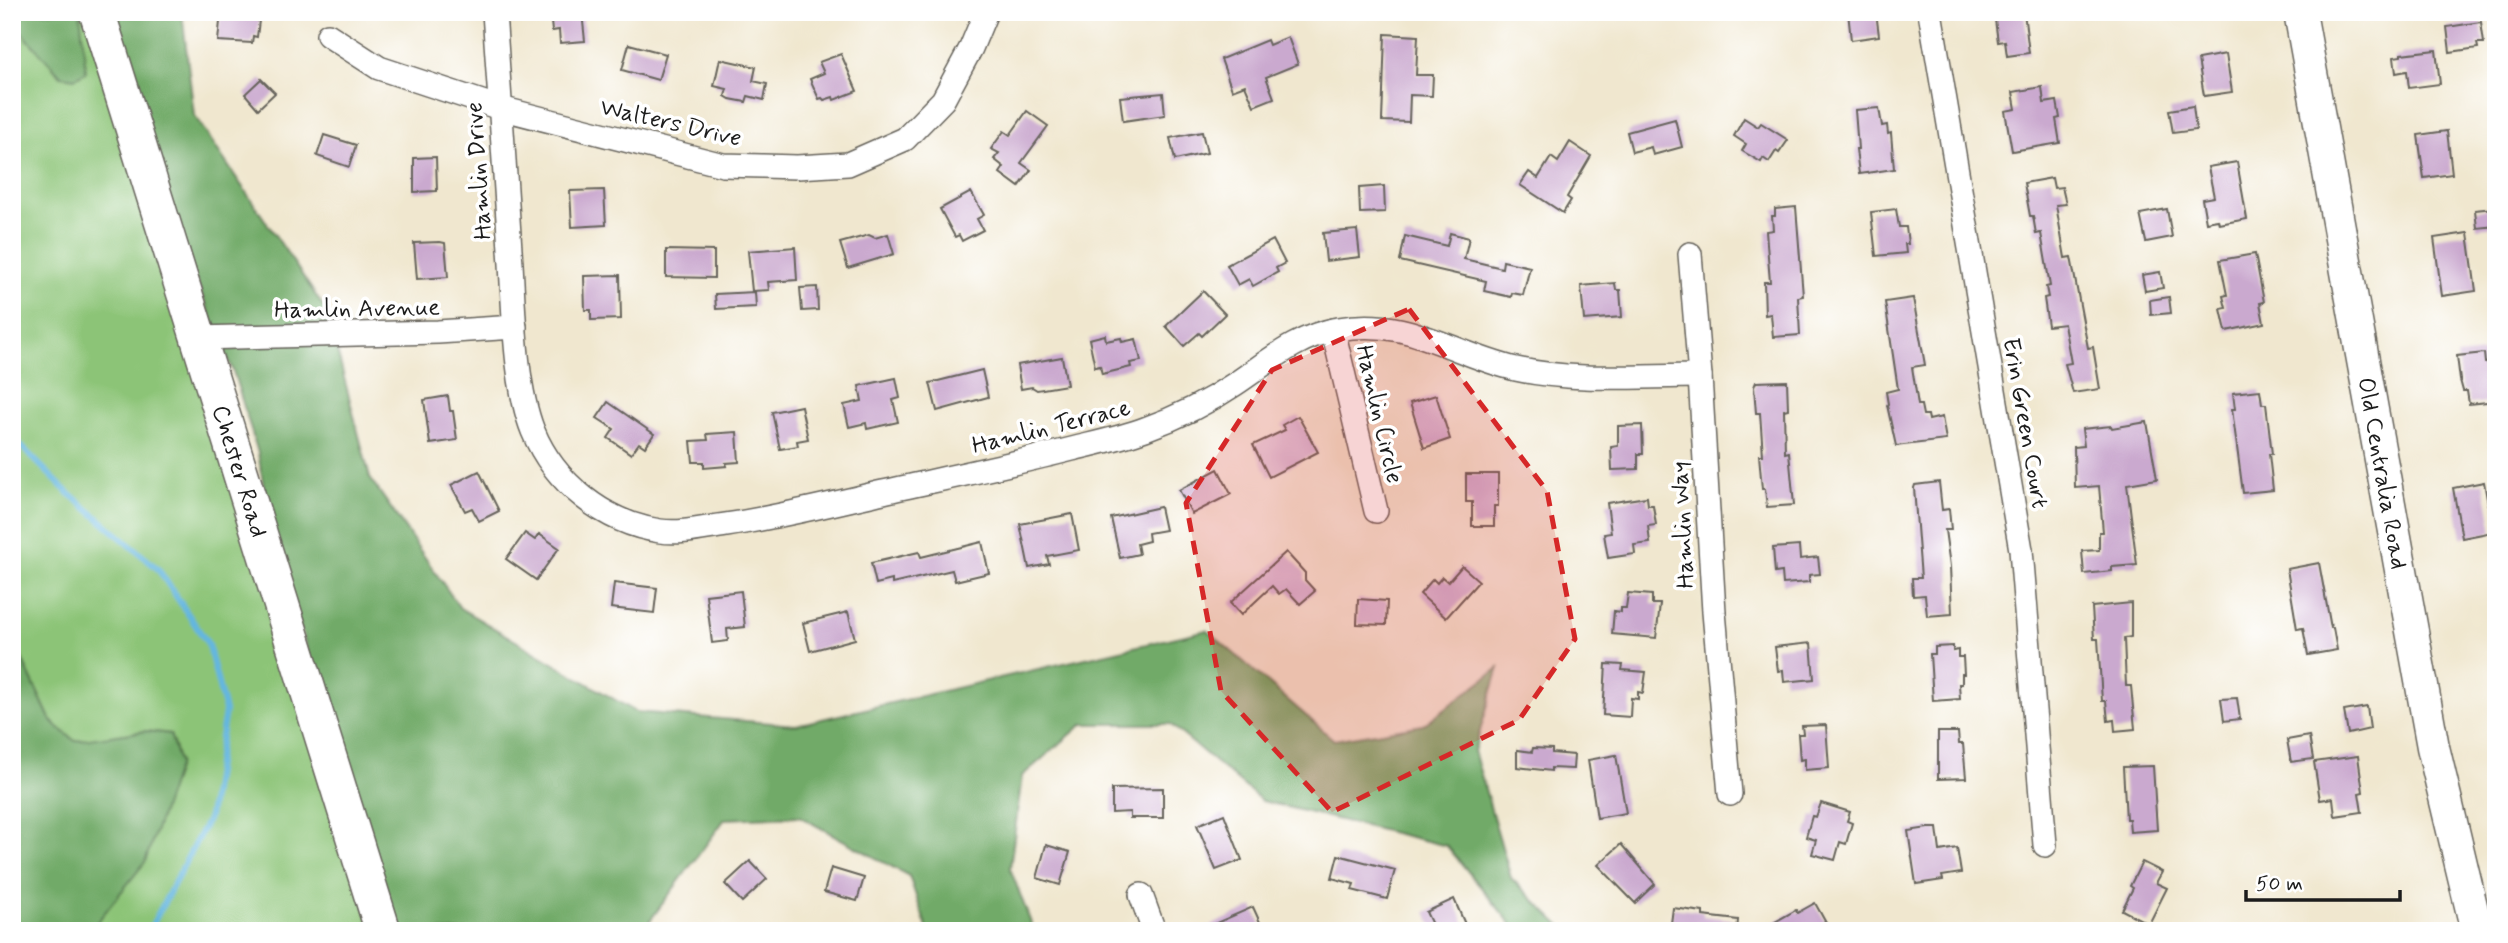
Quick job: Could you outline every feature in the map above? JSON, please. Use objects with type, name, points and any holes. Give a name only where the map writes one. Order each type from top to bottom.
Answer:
[{"type":"main road","name":"Chester Road","points":[[97,12],[383,931]]},
{"type":"street","name":"Hamlin Drive","points":[[494,12],[515,327]]},
{"type":"street","name":"Walters Drive","points":[[328,35],[379,68],[500,108],[723,164],[797,167],[848,164],[905,139],[943,100],[971,48],[986,12]]},
{"type":"street","name":"Erin Green Court","points":[[1930,12],[2021,550],[2045,845]]},
{"type":"street","name":"Old Centralia Road","points":[[2300,12],[2433,747],[2477,931]]},
{"type":"street","name":"Hamlin Way","points":[[1690,254],[1714,611],[1730,794]]},
{"type":"street","name":"Hamlin Terrace","points":[[515,327],[528,414],[534,433],[548,458],[566,481],[588,501],[612,516],[636,526],[682,532],[761,520],[1136,433],[1194,408],[1304,339],[1359,326],[1392,327],[1435,339],[1477,358],[1562,377],[1700,376]]},
{"type":"street","name":"Hamlin Avenue","points":[[199,338],[438,332],[515,327]]},
{"type":"street","name":"Hamlin Circle","points":[[1333,330],[1376,511]]},
{"type":"street","points":[[1141,895],[1154,931]]},
{"type":"highlighted area","points":[[1409,309],[1547,491],[1575,639],[1519,720],[1332,812],[1221,691],[1186,503],[1272,370]]},
{"type":"green space","points":[[12,12],[85,12],[372,931],[90,931],[179,763],[170,734],[146,731],[75,742],[51,721],[12,638]]},
{"type":"green space","points":[[12,12],[80,12],[86,72],[75,78],[61,76],[12,22]]},
{"type":"green space","points":[[109,12],[182,12],[194,115],[327,312],[370,478],[460,608],[636,712],[796,725],[1207,630],[1334,740],[1423,725],[1499,668],[1474,751],[1511,878],[1566,931],[1517,931],[1447,846],[1262,801],[1170,724],[1083,724],[1022,776],[1010,868],[1034,931],[928,931],[909,876],[799,816],[725,819],[649,922],[652,931],[395,931],[273,540],[258,453],[233,371],[191,268]]},
{"type":"green space","points":[[12,638],[51,721],[75,741],[146,731],[170,734],[179,763],[145,862],[90,931],[12,931]]},
{"type":"building","points":[[221,12],[260,12],[257,37],[253,36],[252,43],[218,41]]},
{"type":"building","points":[[550,12],[582,12],[585,41],[560,43],[559,30],[552,31]]},
{"type":"building","points":[[1848,12],[1876,12],[1879,36],[1851,40]]},
{"type":"building","points":[[1994,12],[2024,12],[2029,53],[2007,56],[2005,41],[1998,42]]},
{"type":"building","points":[[2481,22],[2484,43],[2477,43],[2478,48],[2450,52],[2447,27]]},
{"type":"building","points":[[1385,34],[1418,36],[1416,75],[1433,75],[1432,96],[1410,95],[1409,122],[1382,121]]},
{"type":"building","points":[[1288,37],[1298,64],[1266,77],[1274,98],[1254,106],[1245,85],[1232,90],[1221,59],[1267,40],[1269,45]]},
{"type":"building","points":[[629,44],[666,54],[658,80],[622,70]]},
{"type":"building","points":[[2436,50],[2440,84],[2409,88],[2407,71],[2396,73],[2394,57]]},
{"type":"building","points":[[841,54],[857,91],[834,100],[833,97],[819,99],[810,79],[824,73],[819,62]]},
{"type":"building","points":[[2226,54],[2232,92],[2204,96],[2198,59]]},
{"type":"building","points":[[720,59],[756,67],[753,81],[767,84],[764,100],[748,96],[746,102],[730,99],[725,96],[727,89],[714,86]]},
{"type":"building","points":[[261,79],[275,93],[258,109],[245,94]]},
{"type":"building","points":[[2042,87],[2044,103],[2057,101],[2060,118],[2056,119],[2060,143],[2012,151],[2005,111],[2016,109],[2013,92]]},
{"type":"building","points":[[1163,93],[1165,115],[1123,121],[1120,97]]},
{"type":"building","points":[[2193,106],[2196,130],[2173,133],[2169,110]]},
{"type":"building","points":[[1879,108],[1882,126],[1887,125],[1888,134],[1891,133],[1894,169],[1859,174],[1855,110]]},
{"type":"building","points":[[1027,111],[1048,126],[1021,163],[1031,170],[1019,187],[1000,173],[1004,167],[994,159],[999,153],[991,149],[1004,131],[1010,135]]},
{"type":"building","points":[[1744,118],[1758,127],[1761,123],[1788,140],[1769,162],[1763,158],[1761,162],[1742,151],[1746,144],[1734,136]]},
{"type":"building","points":[[1675,119],[1682,147],[1653,155],[1651,147],[1632,152],[1627,132]]},
{"type":"building","points":[[2447,131],[2452,174],[2424,178],[2418,135]]},
{"type":"building","points":[[1202,132],[1207,153],[1175,160],[1170,138]]},
{"type":"building","points":[[324,135],[356,145],[349,167],[317,156]]},
{"type":"building","points":[[1570,142],[1591,156],[1567,197],[1571,200],[1563,213],[1520,185],[1529,172],[1538,178],[1551,157],[1558,162]]},
{"type":"building","points":[[436,157],[437,191],[414,192],[414,158]]},
{"type":"building","points":[[2237,162],[2247,219],[2219,224],[2218,220],[2206,222],[2202,199],[2214,197],[2208,167]]},
{"type":"building","points":[[2052,178],[2054,188],[2062,187],[2066,204],[2056,205],[2065,258],[2071,257],[2088,348],[2093,347],[2100,389],[2073,393],[2065,364],[2071,363],[2064,324],[2048,326],[2044,298],[2048,297],[2046,287],[2050,286],[2041,233],[2036,234],[2024,183]]},
{"type":"building","points":[[1384,186],[1385,212],[1360,213],[1359,188]]},
{"type":"building","points":[[604,190],[606,225],[572,227],[570,191]]},
{"type":"building","points":[[971,192],[984,215],[977,219],[983,230],[962,241],[959,235],[955,237],[940,209]]},
{"type":"building","points":[[1796,207],[1803,296],[1798,297],[1800,335],[1773,337],[1771,314],[1765,315],[1764,282],[1770,282],[1766,231],[1773,230],[1772,216],[1775,216],[1775,209]]},
{"type":"building","points":[[2494,208],[2496,226],[2477,228],[2475,210]]},
{"type":"building","points":[[1896,209],[1899,227],[1906,227],[1906,253],[1876,256],[1871,212]]},
{"type":"building","points":[[2167,209],[2172,237],[2146,242],[2140,214]]},
{"type":"building","points":[[1357,230],[1360,257],[1326,261],[1323,233]]},
{"type":"building","points":[[1450,233],[1469,238],[1464,259],[1502,268],[1503,261],[1530,267],[1523,295],[1512,293],[1511,297],[1484,291],[1486,281],[1400,261],[1405,236],[1447,246]]},
{"type":"building","points":[[2468,233],[2476,291],[2442,296],[2434,238]]},
{"type":"building","points":[[888,234],[894,254],[848,268],[840,243],[869,235],[875,238]]},
{"type":"building","points":[[1273,240],[1285,263],[1276,268],[1278,272],[1253,286],[1249,279],[1238,285],[1227,265]]},
{"type":"building","points":[[414,243],[445,243],[448,277],[417,279]]},
{"type":"building","points":[[795,247],[797,280],[768,282],[769,290],[752,291],[748,251]]},
{"type":"building","points":[[666,250],[714,251],[714,278],[666,277]]},
{"type":"building","points":[[2255,254],[2264,302],[2260,303],[2264,323],[2226,331],[2221,309],[2226,308],[2223,296],[2227,295],[2220,260]]},
{"type":"building","points":[[2160,272],[2163,288],[2145,291],[2142,275]]},
{"type":"building","points":[[620,275],[621,319],[591,320],[591,310],[585,310],[584,276]]},
{"type":"building","points":[[1615,283],[1616,290],[1620,290],[1622,317],[1584,320],[1581,286]]},
{"type":"building","points":[[817,287],[818,310],[802,311],[800,288]]},
{"type":"building","points":[[1203,291],[1225,314],[1202,336],[1199,333],[1184,346],[1166,326]]},
{"type":"building","points":[[755,292],[756,307],[716,309],[715,294]]},
{"type":"building","points":[[2169,297],[2171,313],[2151,315],[2150,300]]},
{"type":"building","points":[[1913,298],[1925,365],[1912,367],[1918,405],[1921,405],[1923,415],[1928,415],[1929,420],[1942,417],[1946,440],[1896,446],[1886,392],[1898,389],[1885,302]]},
{"type":"building","points":[[1105,335],[1106,341],[1136,339],[1141,361],[1130,363],[1131,367],[1102,374],[1100,366],[1095,367],[1089,339]]},
{"type":"building","points":[[2484,353],[2485,363],[2496,362],[2496,401],[2469,404],[2467,391],[2463,391],[2460,380],[2457,356]]},
{"type":"building","points":[[1062,357],[1067,385],[1037,390],[1032,387],[1021,389],[1017,365]]},
{"type":"building","points":[[982,370],[988,397],[937,411],[930,383]]},
{"type":"building","points":[[896,378],[900,398],[893,400],[898,422],[867,429],[866,423],[849,427],[844,405],[862,401],[859,386]]},
{"type":"building","points":[[1787,381],[1788,409],[1784,410],[1785,453],[1789,452],[1794,505],[1767,507],[1765,489],[1762,489],[1759,455],[1763,455],[1760,413],[1756,413],[1754,387],[1756,382]]},
{"type":"building","points":[[2260,390],[2262,404],[2266,404],[2273,490],[2243,493],[2232,409],[2235,409],[2233,393]]},
{"type":"building","points":[[1436,395],[1450,439],[1424,448],[1410,403]]},
{"type":"building","points":[[448,396],[457,440],[430,444],[424,400]]},
{"type":"building","points":[[608,402],[654,434],[645,447],[639,443],[631,454],[608,438],[614,429],[597,418]]},
{"type":"building","points":[[801,406],[808,439],[797,441],[798,446],[780,449],[772,412]]},
{"type":"building","points":[[1298,416],[1318,452],[1269,477],[1253,445],[1285,430],[1282,425]]},
{"type":"building","points":[[2147,422],[2157,479],[2127,484],[2137,565],[2112,567],[2112,571],[2084,574],[2082,551],[2099,550],[2099,532],[2103,532],[2099,486],[2075,488],[2074,447],[2084,446],[2082,429],[2112,428]]},
{"type":"building","points":[[1642,425],[1643,454],[1638,454],[1638,469],[1612,470],[1611,447],[1618,446],[1618,426]]},
{"type":"building","points":[[737,432],[739,462],[704,468],[704,462],[693,462],[691,441],[708,440],[707,434]]},
{"type":"building","points":[[1218,469],[1231,494],[1192,514],[1179,490]]},
{"type":"building","points":[[479,471],[499,511],[479,521],[472,508],[465,511],[451,485]]},
{"type":"building","points":[[1466,474],[1498,474],[1498,506],[1494,506],[1494,526],[1472,526],[1472,502],[1466,502]]},
{"type":"building","points":[[1939,482],[1942,510],[1949,509],[1951,530],[1945,530],[1952,614],[1927,616],[1925,595],[1913,596],[1912,578],[1921,578],[1914,488],[1915,485]]},
{"type":"building","points":[[2484,482],[2493,532],[2462,538],[2453,488]]},
{"type":"building","points":[[1647,497],[1648,505],[1653,505],[1656,525],[1648,526],[1650,543],[1634,545],[1635,554],[1608,558],[1604,534],[1611,533],[1607,503]]},
{"type":"building","points":[[1160,507],[1165,530],[1148,533],[1149,541],[1137,544],[1139,554],[1120,558],[1111,518]]},
{"type":"building","points":[[1072,514],[1079,550],[1047,556],[1049,564],[1029,568],[1020,524]]},
{"type":"building","points":[[525,533],[535,540],[539,534],[559,548],[536,580],[506,559]]},
{"type":"building","points":[[982,542],[989,573],[955,581],[952,570],[892,584],[892,580],[876,584],[871,563],[919,552],[921,557]]},
{"type":"building","points":[[1799,546],[1800,559],[1818,557],[1820,574],[1809,575],[1809,582],[1783,584],[1782,572],[1775,573],[1773,548]]},
{"type":"building","points":[[1286,552],[1305,573],[1305,580],[1315,591],[1300,604],[1286,589],[1279,594],[1272,586],[1241,615],[1230,603]]},
{"type":"building","points":[[2319,563],[2337,650],[2308,655],[2303,628],[2297,629],[2287,569]]},
{"type":"building","points":[[1462,566],[1479,581],[1446,618],[1420,594],[1433,579],[1437,583],[1442,577],[1448,582]]},
{"type":"building","points":[[614,583],[657,588],[654,613],[611,608]]},
{"type":"building","points":[[741,591],[745,627],[727,629],[728,641],[712,643],[706,595]]},
{"type":"building","points":[[1628,593],[1652,595],[1652,604],[1660,604],[1656,638],[1612,634],[1614,611],[1621,612],[1621,608],[1626,608]]},
{"type":"building","points":[[1358,599],[1387,601],[1386,625],[1357,624]]},
{"type":"building","points":[[2131,603],[2131,637],[2124,638],[2126,686],[2131,686],[2135,729],[2115,731],[2114,720],[2108,721],[2106,701],[2102,701],[2098,639],[2094,639],[2092,607]]},
{"type":"building","points":[[848,612],[855,639],[810,651],[803,623]]},
{"type":"building","points":[[1811,643],[1814,679],[1784,682],[1783,670],[1778,671],[1775,647]]},
{"type":"building","points":[[1953,646],[1953,651],[1958,650],[1958,657],[1963,657],[1964,674],[1962,684],[1959,684],[1960,699],[1933,701],[1930,654],[1935,654],[1935,647]]},
{"type":"building","points":[[1606,664],[1623,665],[1622,670],[1646,672],[1643,693],[1638,692],[1638,699],[1631,698],[1630,717],[1603,715]]},
{"type":"building","points":[[2237,698],[2240,719],[2224,721],[2221,699]]},
{"type":"building","points":[[2367,707],[2370,729],[2348,734],[2344,711]]},
{"type":"building","points":[[1826,725],[1829,768],[1805,770],[1805,759],[1800,760],[1798,734],[1803,734],[1802,726]]},
{"type":"building","points":[[1938,732],[1958,732],[1959,744],[1963,744],[1966,778],[1938,779]]},
{"type":"building","points":[[2309,736],[2313,759],[2291,762],[2287,740]]},
{"type":"building","points":[[1533,748],[1552,749],[1552,753],[1574,755],[1573,769],[1551,768],[1551,771],[1517,767],[1517,750],[1532,752]]},
{"type":"building","points":[[1616,755],[1626,813],[1597,818],[1588,760]]},
{"type":"building","points":[[2358,756],[2363,792],[2359,793],[2362,812],[2335,816],[2333,798],[2320,800],[2314,762]]},
{"type":"building","points":[[2153,766],[2157,830],[2130,832],[2129,819],[2126,819],[2123,767]]},
{"type":"building","points":[[1163,788],[1163,818],[1130,818],[1130,812],[1112,813],[1112,789]]},
{"type":"building","points":[[1821,803],[1850,812],[1847,821],[1852,823],[1846,844],[1840,842],[1835,860],[1812,854],[1816,840],[1806,837],[1812,816],[1816,817]]},
{"type":"building","points":[[1224,814],[1242,860],[1216,870],[1197,825]]},
{"type":"building","points":[[1937,828],[1940,851],[1957,848],[1961,873],[1942,876],[1943,880],[1916,884],[1908,831]]},
{"type":"building","points":[[1621,844],[1655,884],[1635,903],[1598,865]]},
{"type":"building","points":[[1046,845],[1070,852],[1060,885],[1037,878]]},
{"type":"building","points":[[1338,855],[1395,870],[1387,899],[1352,890],[1354,884],[1332,878]]},
{"type":"building","points":[[750,861],[767,879],[742,902],[725,884]]},
{"type":"building","points":[[2142,862],[2162,872],[2156,883],[2167,888],[2149,924],[2122,910]]},
{"type":"building","points":[[831,868],[864,878],[857,901],[824,892]]},
{"type":"building","points":[[1454,899],[1468,931],[1435,931],[1426,912]]},
{"type":"building","points":[[1815,903],[1826,923],[1813,931],[1759,931],[1796,910],[1797,913]]},
{"type":"building","points":[[1253,907],[1264,931],[1198,931]]},
{"type":"building","points":[[1673,908],[1703,912],[1703,916],[1738,920],[1737,931],[1670,931]]},
{"type":"waterway","points":[[12,437],[64,489],[158,569],[208,644],[225,711],[209,817],[149,931]]}]
